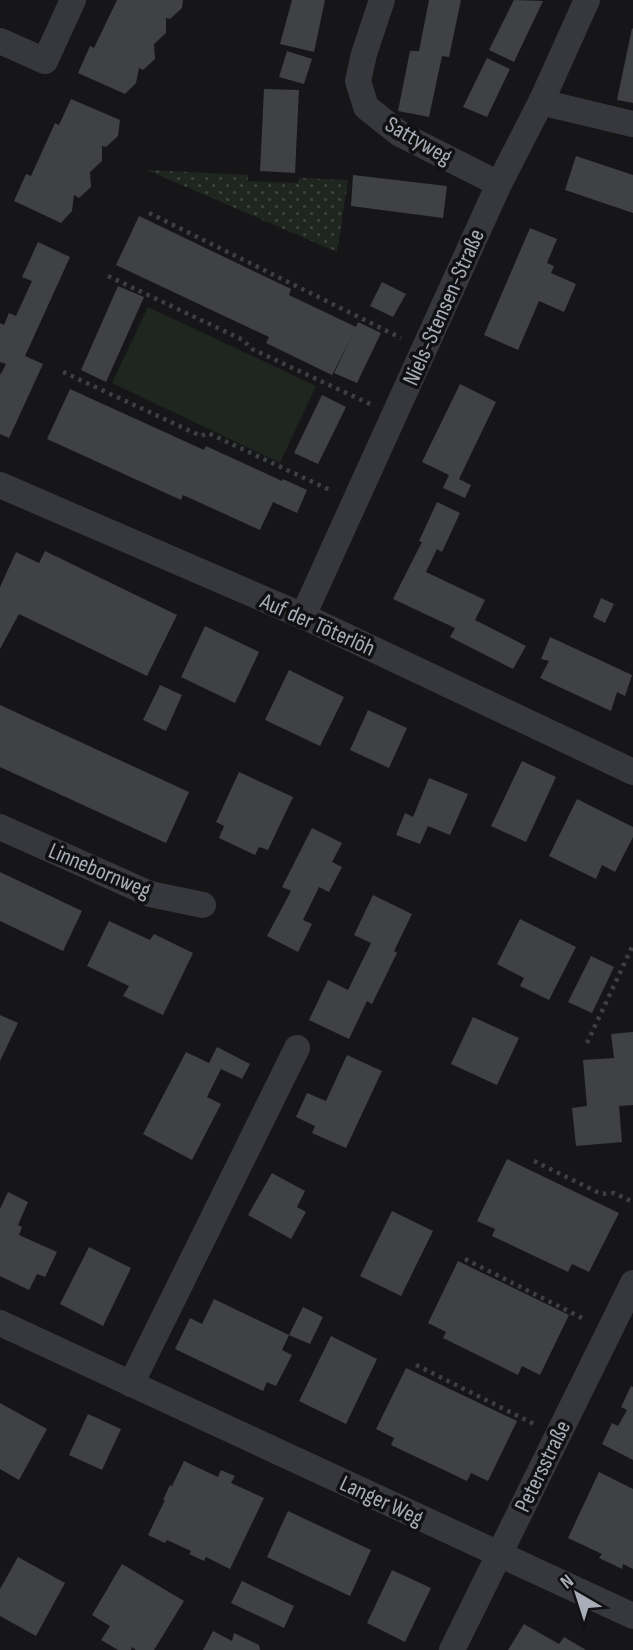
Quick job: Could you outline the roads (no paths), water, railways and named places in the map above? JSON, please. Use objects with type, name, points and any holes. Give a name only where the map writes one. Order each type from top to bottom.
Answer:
[{"type":"street","points":[[0,41],[45,61],[73,0]]},
{"type":"street","name":"Sattyweg","points":[[382,0],[358,81],[366,107],[400,134],[499,184]]},
{"type":"street","name":"Niels-Stensen-Straße","points":[[303,616],[499,184],[542,100],[587,0]]},
{"type":"street","points":[[542,100],[633,124]]},
{"type":"street","name":"Auf der Töterlöh","points":[[0,485],[303,616],[633,772]]},
{"type":"street","name":"Linnebornweg","points":[[0,827],[150,894],[203,905]]},
{"type":"street","points":[[131,1384],[298,1048]]},
{"type":"street","name":"Petersstraße","points":[[452,1650],[633,1283]]},
{"type":"street","name":"Langer Weg","points":[[0,1323],[633,1616]]}]
